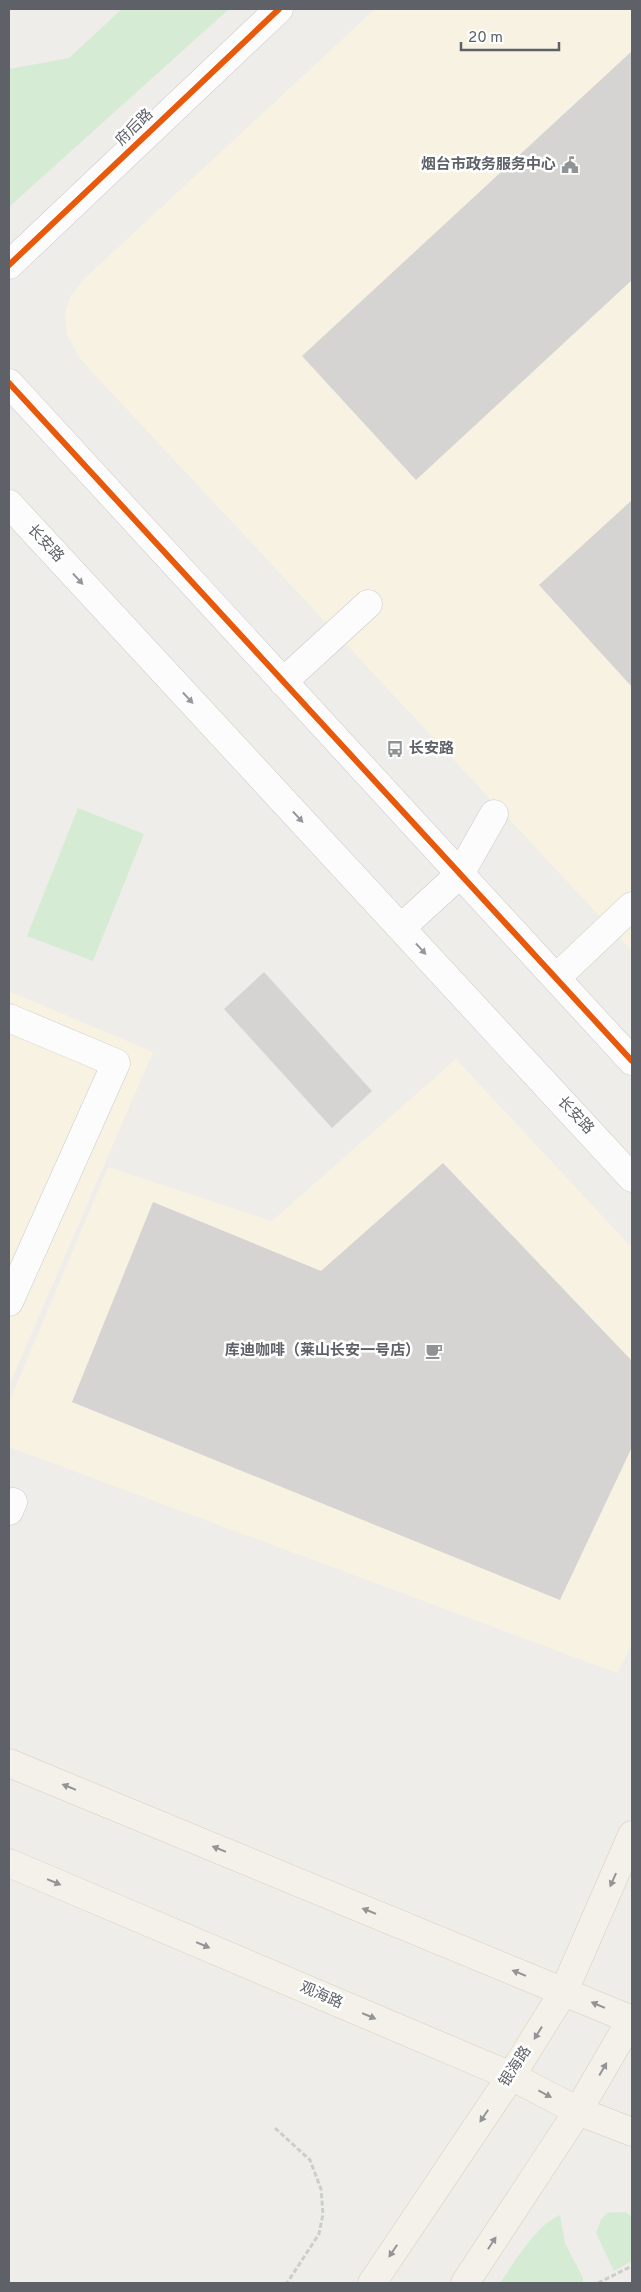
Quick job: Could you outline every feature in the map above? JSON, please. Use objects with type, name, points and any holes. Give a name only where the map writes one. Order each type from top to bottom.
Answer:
[{"type":"main road","points":[[9,1763],[632,2019],[578,2111],[465,2283]]},
{"type":"main road","name":"银海路","points":[[372,2283],[511,2076],[564,1992],[632,1836]]},
{"type":"main road","name":"观海路","points":[[9,1863],[511,2076],[578,2111],[632,2132]]},
{"type":"street","name":"府后路","points":[[9,265],[279,9]]},
{"type":"street","points":[[9,383],[632,1061]]},
{"type":"street","name":"长安路","points":[[9,504],[632,1178]]},
{"type":"street","points":[[283,682],[368,604]]},
{"type":"street","points":[[401,928],[460,874],[494,814]]},
{"type":"street","points":[[556,978],[632,906]]},
{"type":"street","points":[[9,1018],[116,1063],[9,1302]]},
{"type":"path","points":[[275,2128],[310,2160],[321,2190],[323,2214],[319,2234],[287,2283]]},
{"type":"path","points":[[598,2283],[632,2266]]},
{"type":"shaded area","points":[[375,9],[632,9],[632,951],[80,359],[67,335],[65,314],[70,297],[84,279]]},
{"type":"shaded area","points":[[9,991],[153,1052],[9,1386]]},
{"type":"shaded area","points":[[456,1059],[632,1248],[632,1644],[617,1673],[9,1447],[9,1402],[108,1167],[272,1221]]},
{"type":"green space","points":[[122,9],[229,9],[9,207],[9,69],[69,58]]},
{"type":"green space","points":[[78,808],[144,834],[93,961],[27,936]]},
{"type":"green space","points":[[625,2212],[632,2216],[632,2261],[614,2271],[596,2233],[601,2219],[607,2213]]},
{"type":"green space","points":[[560,2215],[565,2243],[583,2278],[583,2283],[500,2283],[534,2235],[551,2220]]},
{"type":"building","name":"烟台市政务服务中心","points":[[632,51],[632,280],[416,480],[302,356]]},
{"type":"building","points":[[632,500],[632,687],[539,585]]},
{"type":"building","points":[[264,972],[372,1091],[332,1128],[224,1009]]},
{"type":"building","points":[[443,1163],[632,1361],[632,1447],[560,1600],[72,1402],[153,1202],[321,1271]]},
{"type":"cycle path","points":[[9,265],[279,9]]},
{"type":"cycle path","points":[[9,383],[632,1061]]},
{"type":"place","name":"烟台市政务服务中心","points":[[570,165]]},
{"type":"place","name":"长安路","points":[[395,749]]},
{"type":"place","name":"库迪咖啡（莱山长安一号店）","points":[[434,1351]]}]
